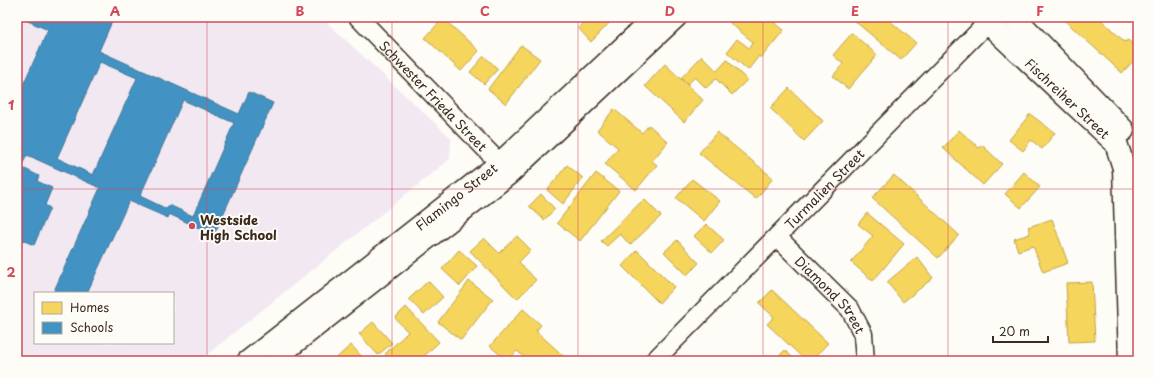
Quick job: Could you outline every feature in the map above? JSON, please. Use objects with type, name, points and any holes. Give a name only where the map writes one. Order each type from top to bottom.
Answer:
[{"type":"street","name":"Schwester Frieda Street","points":[[358,17],[505,168]]},
{"type":"street","name":"Flamingo Street","points":[[246,361],[505,168],[652,17]]},
{"type":"street","name":"Flamingo Street","points":[[274,361],[505,168],[678,17]]},
{"type":"street","name":"Fischreiher Street","points":[[1014,17],[1128,136],[1138,166]]},
{"type":"street","name":"Fischreiher Street","points":[[988,19],[1116,143],[1124,168],[1130,361]]},
{"type":"street","name":"Turmalien Street","points":[[654,361],[777,237],[988,19]]},
{"type":"street","name":"Diamond Street","points":[[777,237],[850,309],[863,334],[865,361]]},
{"type":"shaded area","name":"Westside High School","points":[[17,17],[321,17],[451,138],[450,159],[199,361],[17,361]]},
{"type":"building: Homes","points":[[588,17],[615,17],[591,42],[578,28]]},
{"type":"building: Homes","points":[[734,17],[767,17],[784,30],[761,58],[759,56],[748,70],[727,52],[737,39],[749,48],[753,42],[730,23]]},
{"type":"building: Homes","points":[[850,17],[894,17],[890,21],[916,43],[901,60]]},
{"type":"building: Homes","points":[[1061,17],[1098,17],[1125,42],[1128,40],[1138,49],[1138,56],[1122,73]]},
{"type":"building: Homes","points":[[443,18],[479,51],[461,71],[425,38]]},
{"type":"building: Homes","points":[[852,33],[877,55],[848,89],[833,76],[843,64],[833,55]]},
{"type":"building: Homes","points":[[521,45],[540,59],[506,104],[488,89]]},
{"type":"building: Homes","points":[[484,56],[498,69],[484,84],[470,72]]},
{"type":"building: Homes","points":[[702,56],[717,71],[727,60],[747,80],[732,95],[716,79],[706,88],[695,77],[688,84],[681,78]]},
{"type":"building: Homes","points":[[665,64],[703,100],[684,122],[645,86]]},
{"type":"building: Homes","points":[[789,88],[823,121],[804,141],[770,108]]},
{"type":"building: Homes","points":[[614,109],[642,133],[649,125],[668,142],[652,161],[657,165],[636,190],[605,164],[618,148],[597,130]]},
{"type":"building: Homes","points":[[1030,114],[1055,133],[1042,149],[1031,140],[1023,151],[1009,140]]},
{"type":"building: Homes","points":[[959,130],[979,148],[982,145],[1002,164],[983,185],[943,148]]},
{"type":"building: Homes","points":[[717,132],[773,178],[756,199],[699,153]]},
{"type":"building: Homes","points":[[567,165],[583,178],[563,204],[547,190]]},
{"type":"building: Homes","points":[[1024,172],[1040,187],[1021,208],[1005,194]]},
{"type":"building: Homes","points":[[596,173],[619,191],[580,241],[557,223]]},
{"type":"building: Homes","points":[[894,175],[959,235],[938,258],[872,198]]},
{"type":"building: Homes","points":[[692,179],[720,201],[704,221],[676,198]]},
{"type":"building: Homes","points":[[541,194],[555,209],[544,220],[529,206]]},
{"type":"building: Homes","points":[[644,199],[661,216],[630,245],[620,234],[607,246],[601,241]]},
{"type":"building: Homes","points":[[867,213],[904,244],[873,281],[851,262],[873,236],[858,224]]},
{"type":"building: Homes","points":[[1052,219],[1068,263],[1043,272],[1033,246],[1018,251],[1014,239],[1030,234],[1028,227]]},
{"type":"building: Homes","points":[[706,224],[724,240],[712,253],[694,236]]},
{"type":"building: Homes","points":[[517,236],[531,250],[519,262],[536,280],[517,299],[470,251],[484,238],[499,253]]},
{"type":"building: Homes","points":[[677,240],[699,263],[687,275],[664,252]]},
{"type":"building: Homes","points":[[459,250],[477,266],[460,286],[442,269]]},
{"type":"building: Homes","points":[[637,250],[674,287],[659,303],[622,266]]},
{"type":"building: Homes","points":[[917,257],[933,278],[903,302],[887,282]]},
{"type":"building: Homes","points":[[428,281],[443,297],[424,315],[409,299]]},
{"type":"building: Homes","points":[[469,281],[493,299],[461,340],[438,322]]},
{"type":"building: Homes","points":[[1092,282],[1095,341],[1069,342],[1066,283]]},
{"type":"building: Homes","points":[[772,290],[828,343],[811,361],[806,361],[767,324],[774,317],[759,303]]},
{"type":"building: Homes","points":[[406,307],[439,342],[419,361],[392,361],[385,354],[408,332],[395,318]]},
{"type":"building: Homes","points":[[523,309],[541,325],[536,331],[569,361],[529,361],[517,351],[507,361],[490,346]]},
{"type":"building: Homes","points":[[373,322],[392,343],[378,355],[359,334]]},
{"type":"building: Homes","points":[[351,345],[365,360],[364,361],[333,361]]},
{"type":"building: Homes","points":[[785,350],[796,361],[774,361]]},
{"type":"building: Schools","points":[[19,17],[48,17],[53,19],[54,17],[114,17],[99,51],[239,114],[249,92],[273,103],[214,235],[169,214],[168,218],[129,201],[87,292],[53,292],[100,188],[27,155],[21,167],[39,176],[37,181],[52,188],[45,205],[50,208],[34,245],[17,238],[17,98],[48,30]],"holes":[[[100,62],[137,78],[93,175],[57,158]],[[183,100],[234,123],[193,216],[169,205],[167,209],[140,196]]]},
{"type":"place","name":"Westside High School","points":[[192,226]]}]
